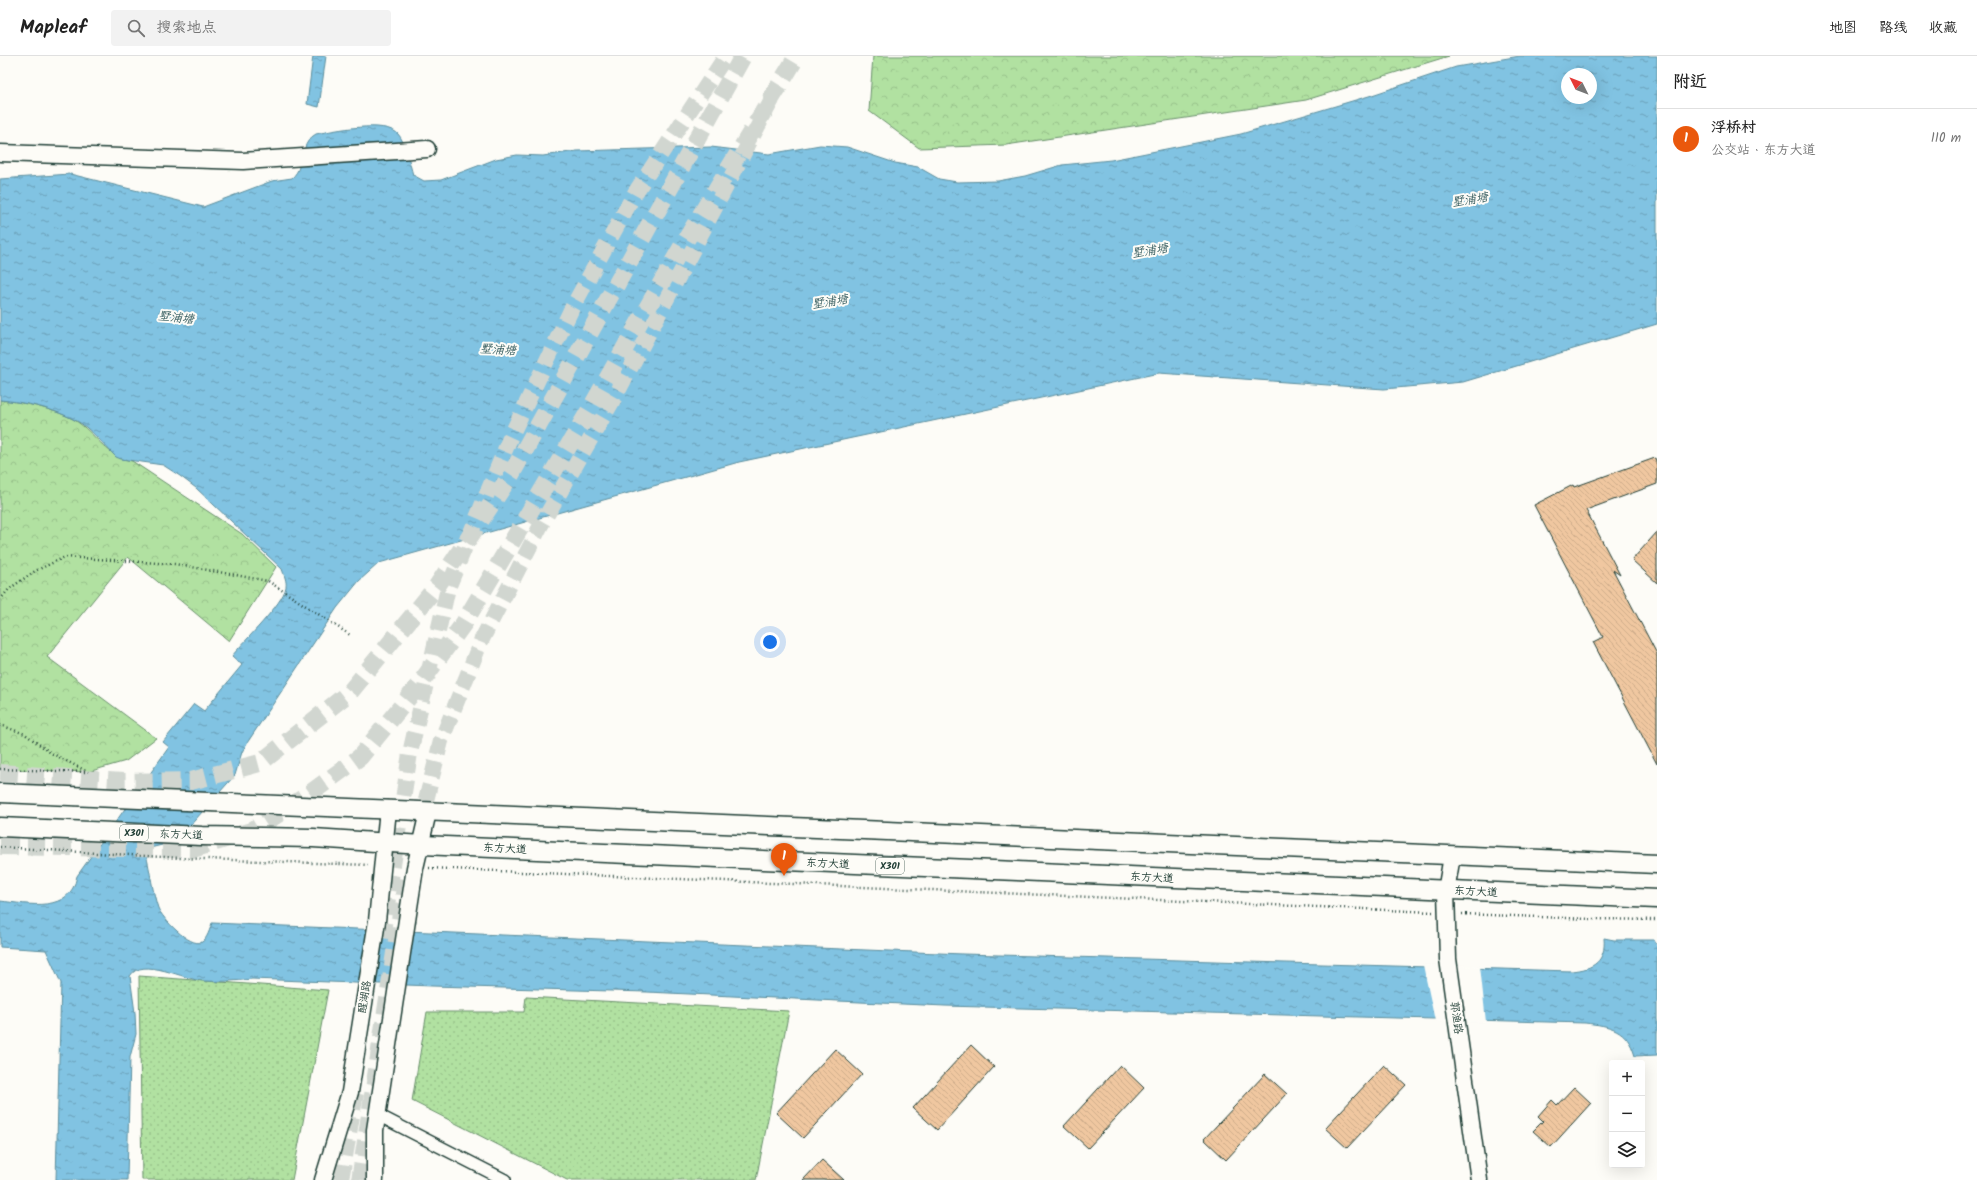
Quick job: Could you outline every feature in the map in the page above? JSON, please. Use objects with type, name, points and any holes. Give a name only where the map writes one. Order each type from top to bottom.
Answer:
[{"type":"main road","points":[[0,153],[243,162],[423,150]]},
{"type":"main road","points":[[0,793],[1657,864]]},
{"type":"main road","name":"醒湖路","points":[[323,1180],[350,1092],[377,921],[388,809]]},
{"type":"main road","points":[[375,1180],[375,1130],[415,868],[422,846],[428,812]]},
{"type":"main road","name":"东方大道","points":[[0,827],[193,836],[313,838],[422,846],[1657,899]]},
{"type":"main road","name":"郭渔路","points":[[1452,856],[1446,891],[1448,959],[1479,1180]]},
{"type":"street","points":[[378,1115],[504,1180]]},
{"type":"path","points":[[0,600],[9,589],[35,571],[65,557],[175,564],[268,581],[350,635]]},
{"type":"path","points":[[0,725],[25,734],[51,753],[88,772],[0,769]]},
{"type":"path","points":[[0,847],[178,858],[383,866]]},
{"type":"path","points":[[415,868],[1440,913]]},
{"type":"path","points":[[1456,913],[1591,919],[1657,920]]},
{"type":"green space","points":[[873,56],[1449,56],[1306,100],[1006,145],[919,148],[869,111]]},
{"type":"green space","points":[[0,400],[41,407],[63,414],[79,423],[110,451],[124,459],[132,461],[242,534],[276,567],[229,641],[128,557],[47,657],[156,738],[126,761],[88,772],[0,769]]},
{"type":"green space","points":[[139,976],[328,990],[292,1180],[142,1180]]},
{"type":"green space","points":[[526,997],[789,1011],[756,1180],[567,1180],[412,1101],[427,1012],[524,1012]]},
{"type":"water","points":[[313,56],[326,56],[319,107],[307,104]]},
{"type":"water","name":"墅浦塘","points":[[1520,56],[1657,56],[1657,324],[1463,382],[1384,389],[1159,373],[739,462],[379,563],[359,581],[337,608],[247,743],[242,752],[235,775],[174,842],[150,848],[146,854],[156,902],[161,913],[177,931],[184,937],[197,943],[202,942],[205,939],[212,923],[963,954],[1572,971],[1592,966],[1601,958],[1603,953],[1604,938],[1614,940],[1654,940],[1657,946],[1657,1055],[1635,1056],[1627,1039],[1616,1030],[1602,1025],[1585,1023],[945,1006],[647,992],[252,979],[203,981],[164,971],[144,968],[136,970],[130,976],[136,1034],[130,1057],[127,1180],[56,1180],[61,983],[46,950],[0,947],[0,901],[23,904],[47,904],[66,896],[73,888],[77,876],[169,747],[163,742],[194,704],[204,711],[242,665],[232,656],[278,603],[286,587],[286,582],[282,569],[196,488],[163,465],[121,459],[116,457],[87,428],[77,421],[40,407],[19,402],[0,400],[0,179],[70,174],[203,207],[272,181],[292,178],[299,168],[306,144],[316,134],[359,127],[371,127],[392,130],[401,137],[413,175],[424,181],[441,180],[496,159],[517,155],[543,156],[577,151],[711,147],[769,154],[820,145],[847,147],[895,163],[918,167],[939,179],[957,182],[998,181],[1025,176],[1062,165],[1111,160],[1241,134],[1369,96],[1456,67]]},
{"type":"pier","points":[[1423,965],[1480,966],[1486,1022],[1435,1021]]},
{"type":"building","points":[[1655,458],[1657,465],[1657,484],[1586,510],[1620,575],[1613,570],[1657,654],[1657,764],[1593,642],[1603,637],[1534,505],[1573,485],[1574,487]]},
{"type":"building","points":[[1657,532],[1657,583],[1632,560]]},
{"type":"building","points":[[971,1045],[994,1067],[937,1130],[913,1108]]},
{"type":"building","points":[[835,1049],[862,1074],[803,1138],[776,1113]]},
{"type":"building","points":[[1120,1065],[1144,1088],[1088,1148],[1064,1126]]},
{"type":"building","points":[[1384,1065],[1406,1085],[1347,1148],[1325,1128]]},
{"type":"building","points":[[1265,1074],[1287,1094],[1226,1160],[1204,1139]]},
{"type":"building","points":[[1574,1087],[1591,1103],[1551,1147],[1533,1131],[1543,1121],[1538,1116],[1552,1100],[1557,1105]]},
{"type":"building","points":[[822,1160],[844,1180],[803,1180]]},
{"type":"tunnel","points":[[382,938],[410,753],[448,588],[510,438],[571,310],[635,193],[726,56]]},
{"type":"tunnel","points":[[0,773],[123,782],[191,781],[260,763],[350,692],[437,586],[512,473],[743,56]]},
{"type":"tunnel","points":[[0,846],[193,849],[251,831],[305,797],[360,757],[418,686],[464,623],[591,408],[684,243],[797,56]]},
{"type":"tunnel","points":[[420,824],[441,741],[481,641],[541,525],[617,393],[776,92]]},
{"type":"tunnel","points":[[359,1180],[403,894],[408,872]]},
{"type":"tunnel","points":[[341,1180],[357,1087]]},
{"type":"place","name":"浮桥村","points":[[784,876]]}]
